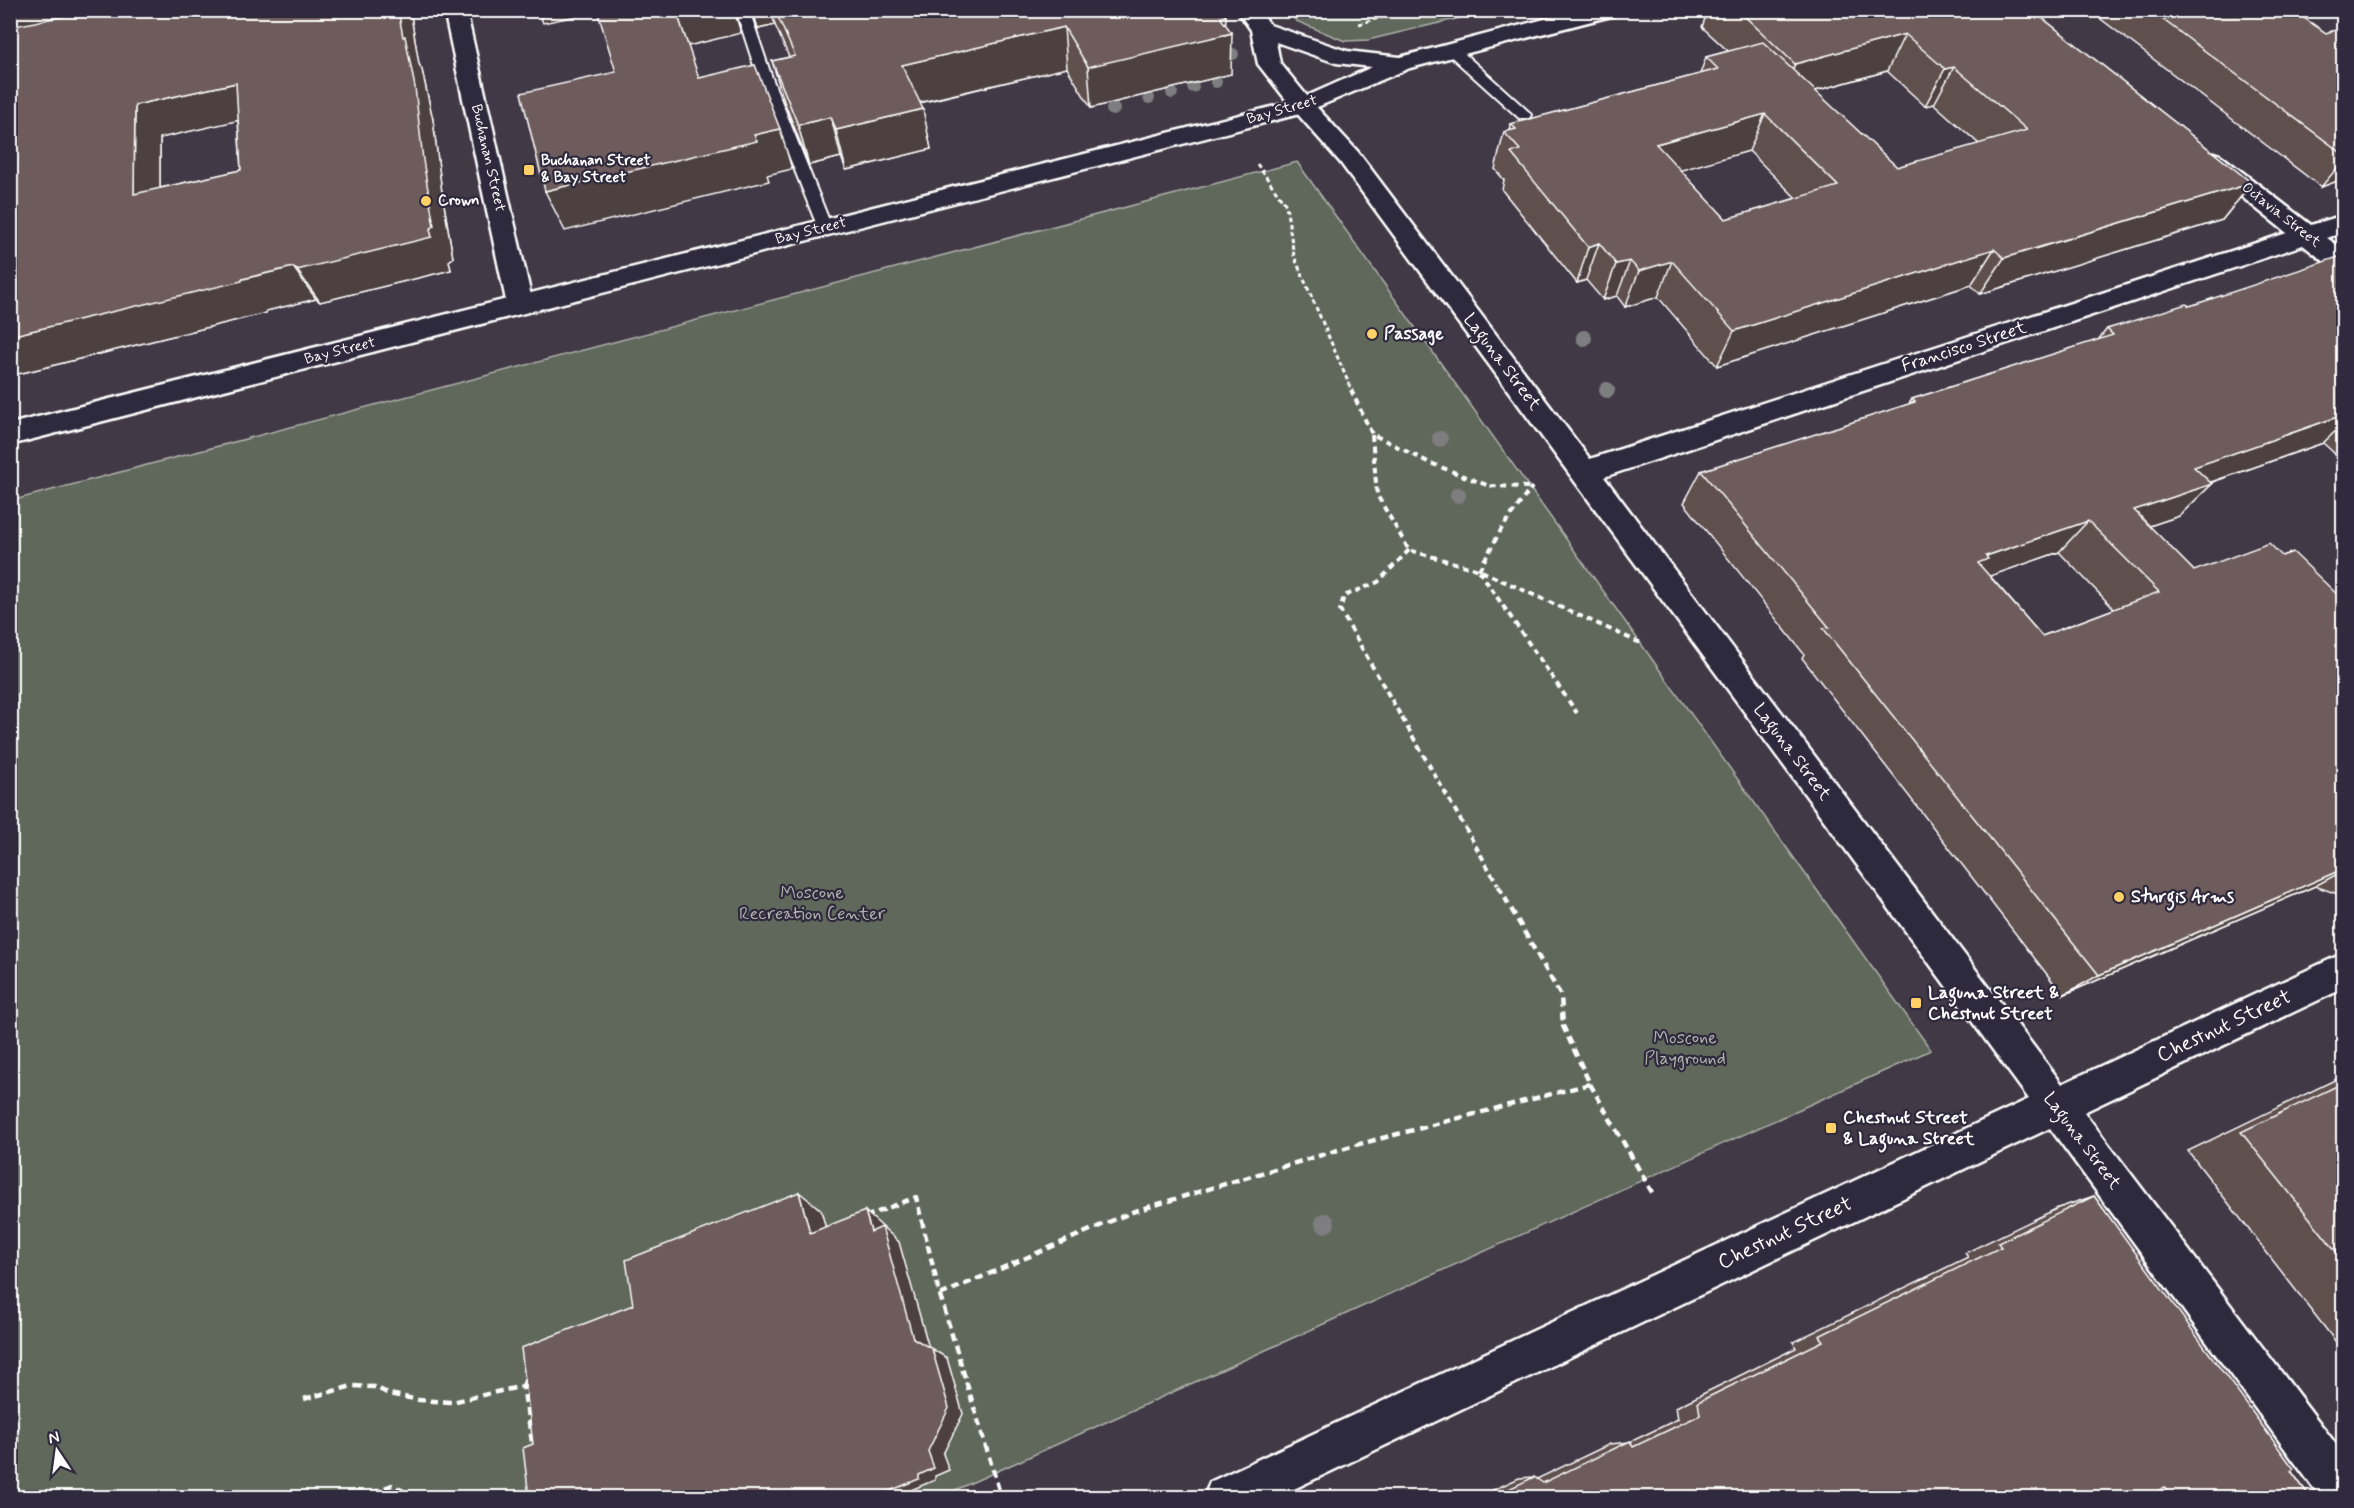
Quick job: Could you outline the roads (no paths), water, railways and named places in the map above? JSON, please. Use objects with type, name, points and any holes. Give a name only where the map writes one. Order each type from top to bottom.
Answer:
[{"type":"street","name":"Buchanan Street","points":[[455,10],[520,305]]},
{"type":"street","name":"Laguna Street","points":[[1248,10],[1262,30],[1269,64],[1349,157],[2343,1492]]},
{"type":"street","name":"Bay Street","points":[[10,435],[1304,106],[1402,63],[1606,10]]},
{"type":"street","points":[[1262,30],[1344,58],[1402,63]]},
{"type":"street","name":"Octavia Street","points":[[2197,148],[2343,264]]},
{"type":"street","name":"Francisco Street","points":[[1584,472],[2343,223]]},
{"type":"street","name":"Chestnut Street","points":[[1227,1497],[2343,970]]},
{"type":"lane","points":[[741,10],[765,78],[825,228]]},
{"type":"lane","points":[[1451,50],[1524,115]]},
{"type":"place","name":"Buchanan Street & Bay Street","points":[[529,170]]},
{"type":"place","name":"Crown","points":[[426,201]]},
{"type":"place","name":"Passage","points":[[1372,334]]},
{"type":"place","name":"Sturgis Arms","points":[[2119,897]]},
{"type":"place","name":"Laguna Street & Chestnut Street","points":[[1916,1003]]},
{"type":"place","name":"Chestnut Street & Laguna Street","points":[[1831,1128]]},
{"type":"park label","name":"Moscone Recreation Center","points":[[812,903]]},
{"type":"park label","name":"Moscone Playground","points":[[1685,1048]]}]
